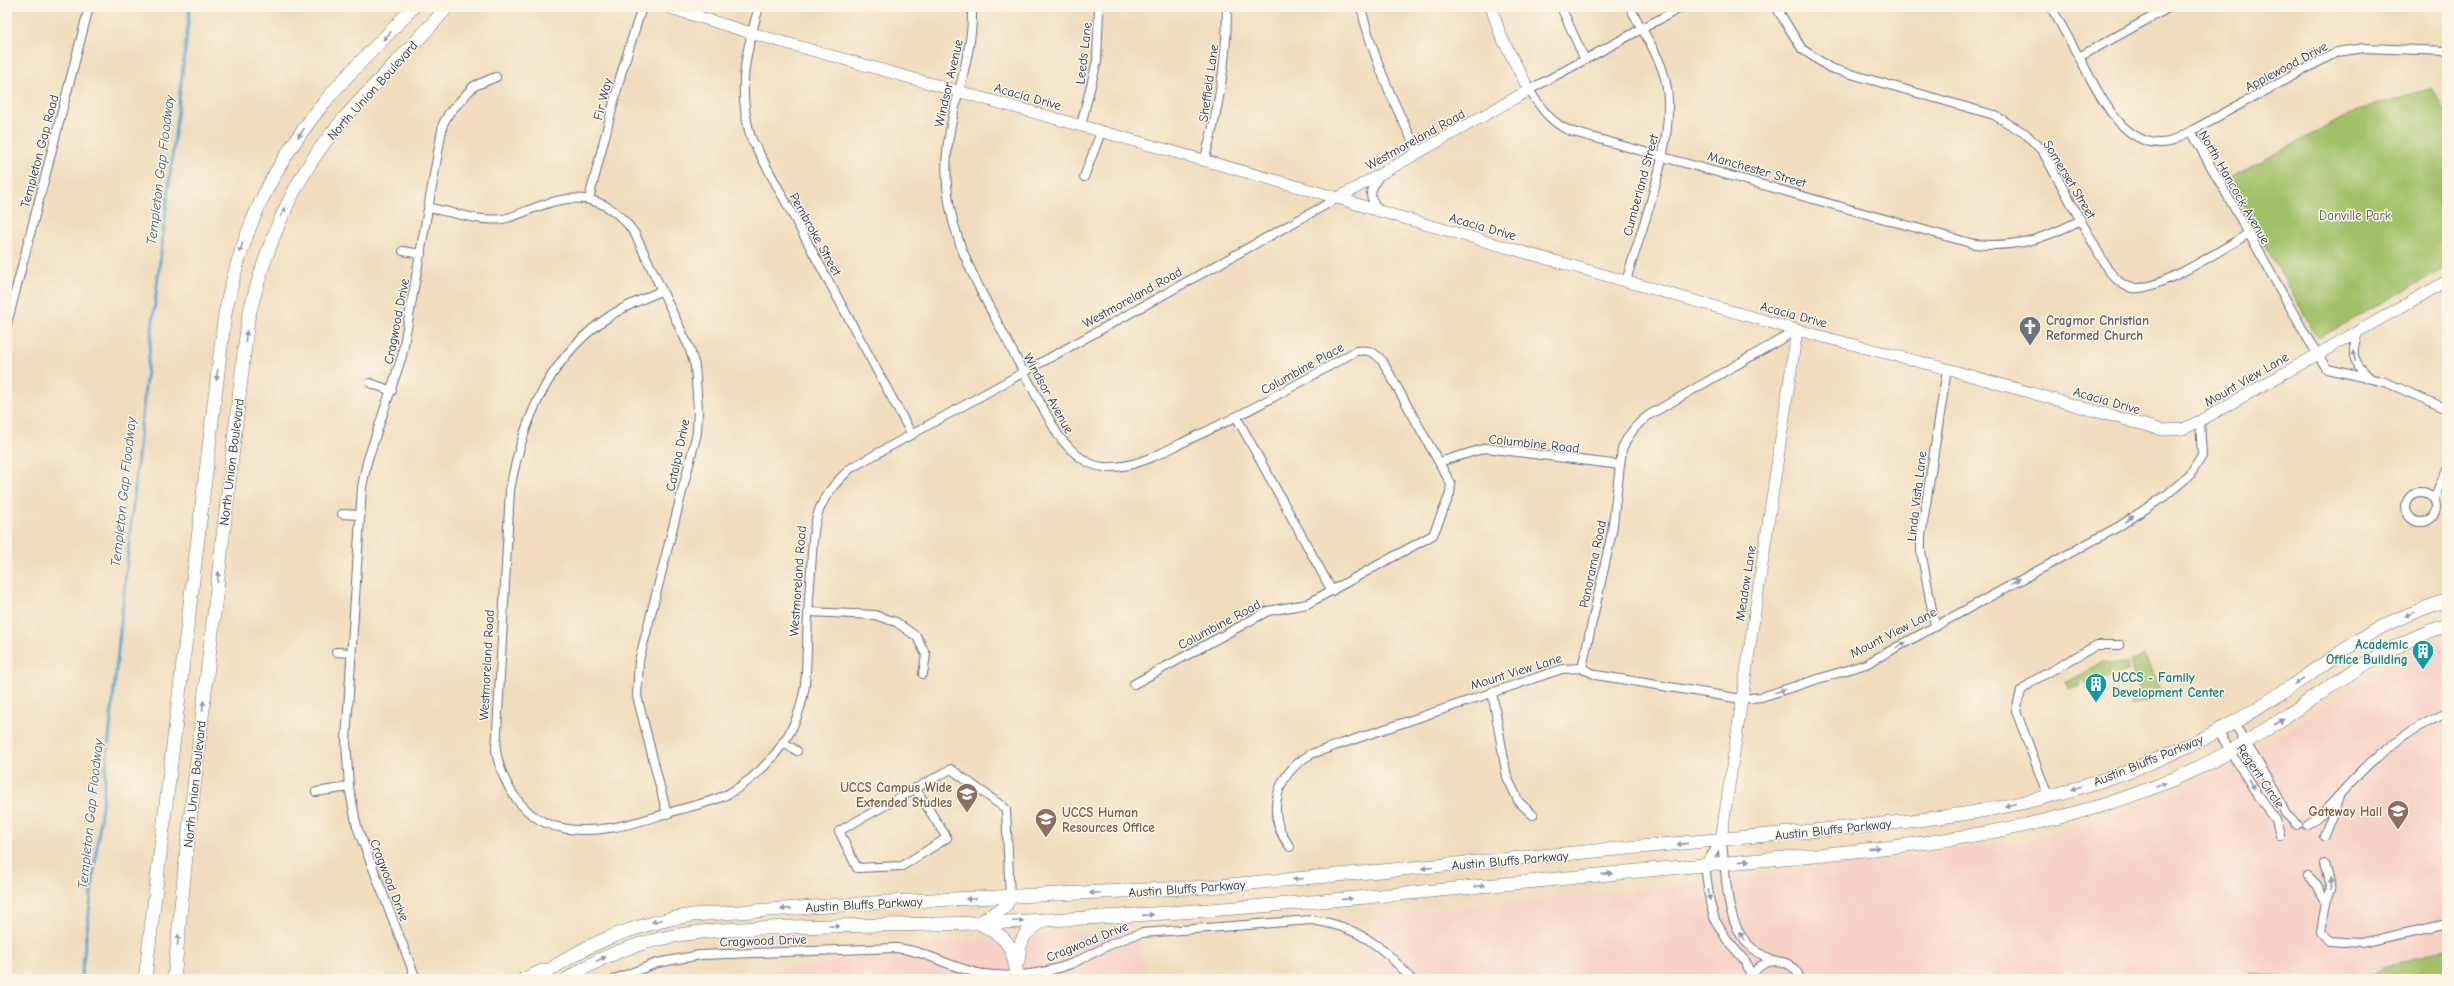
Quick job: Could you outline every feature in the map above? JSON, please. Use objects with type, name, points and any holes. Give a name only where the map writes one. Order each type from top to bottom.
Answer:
[{"type":"main road","name":"North Union Boulevard","points":[[145,979],[224,321],[234,269],[246,233],[284,157],[323,103],[413,7]]},
{"type":"main road","name":"North Union Boulevard","points":[[174,979],[186,856],[246,334],[256,287],[268,246],[280,217],[313,158],[340,122],[447,7]]},
{"type":"main road","name":"Austin Bluffs Parkway","points":[[538,979],[573,955],[616,934],[664,919],[692,915],[888,902],[1010,898],[1208,887],[1721,840],[1944,817],[1997,808],[2048,796],[2119,774],[2218,731],[2234,723],[2374,631],[2402,617],[2447,600]]},
{"type":"main road","name":"Austin Bluffs Parkway","points":[[568,979],[597,961],[620,950],[647,941],[697,931],[979,923],[1297,904],[1930,842],[2004,830],[2124,798],[2177,778],[2246,743],[2393,647],[2447,625]]},
{"type":"main road","points":[[1010,898],[1004,908],[979,923],[1008,941],[1014,955],[1018,974]]},
{"type":"main road","points":[[1018,974],[1022,939],[1030,929],[1047,919]]},
{"type":"main road","points":[[524,979],[554,967]]},
{"type":"street","name":"Templeton Gap Road","points":[[7,324],[89,7]]},
{"type":"street","name":"Fir Way","points":[[589,199],[621,74],[642,7]]},
{"type":"street","name":"Acacia Drive","points":[[667,7],[751,33],[1081,125],[1101,132],[1338,198],[1381,212],[1797,330],[1947,369],[2162,430],[2183,429],[2200,421]]},
{"type":"street","name":"Pembroke Street","points":[[759,7],[751,33],[743,74],[743,99],[751,138],[912,435]]},
{"type":"street","name":"Windsor Avenue","points":[[972,7],[968,59],[953,112],[947,153],[946,175],[951,217],[968,268],[1058,435],[1067,447],[1089,462],[1102,467],[1117,467],[1146,459],[1237,418]]},
{"type":"street","name":"Leeds Lane","points":[[1081,125],[1097,61],[1099,7]]},
{"type":"street","name":"Sheffield Lane","points":[[1204,161],[1215,120],[1222,85],[1227,7]]},
{"type":"street","points":[[1361,7],[1380,74],[1419,153]]},
{"type":"street","name":"Manchester Street","points":[[1491,7],[1501,36],[1529,90],[1545,113],[1560,127],[1570,131],[1974,244],[2004,244],[2035,241],[2081,220]]},
{"type":"street","points":[[1561,7],[1585,60]]},
{"type":"street","name":"Cumberland Street","points":[[1626,281],[1662,157],[1668,126],[1668,91],[1658,58],[1630,7]]},
{"type":"street","name":"Westmoreland Road","points":[[662,290],[611,315],[578,341],[552,375],[525,429],[510,490],[496,744],[500,768],[513,794],[525,809],[554,826],[586,832],[666,814],[713,800],[742,785],[768,762],[784,742],[803,697],[814,524],[823,500],[830,489],[851,468],[1379,176],[1529,90],[1682,7]]},
{"type":"street","name":"Somerset Street","points":[[1776,7],[1802,49],[1830,68],[1979,110],[2015,126],[2043,152],[2108,270],[2123,284],[2132,288],[2155,285],[2248,234]]},
{"type":"street","name":"North Hancock Avenue","points":[[2051,7],[2108,109],[2123,126],[2134,134],[2157,142],[2169,142],[2191,131],[2317,354]]},
{"type":"street","points":[[2079,57],[2170,7]]},
{"type":"street","name":"Applewood Drive","points":[[2191,131],[2337,52],[2364,48],[2447,52]]},
{"type":"street","name":"Cragwood Drive","points":[[416,979],[357,827],[349,787],[346,741],[360,515],[367,462],[392,391],[402,356],[430,208],[443,124],[449,113],[474,86],[496,77]]},
{"type":"street","points":[[1084,177],[1101,132]]},
{"type":"street","points":[[1379,176],[1370,191],[1372,201],[1381,212]]},
{"type":"street","name":"Catalpa Drive","points":[[430,208],[487,219],[501,219],[556,200],[589,199],[605,205],[627,222],[635,234],[689,347],[695,366],[698,409],[696,434],[639,661],[637,679],[637,696],[666,814]]},
{"type":"street","points":[[403,251],[421,254]]},
{"type":"street","name":"Mount View Lane","points":[[1290,847],[1282,836],[1277,824],[1276,802],[1280,786],[1288,772],[1298,761],[1311,754],[1562,669],[1582,668],[1596,675],[1742,699],[1761,697],[1866,664],[2118,526],[2165,496],[2190,475],[2202,456],[2200,421],[2447,281]]},
{"type":"street","points":[[1620,465],[1626,440],[1638,423],[1797,330]]},
{"type":"street","name":"Meadow Lane","points":[[1797,330],[1721,840],[1726,863],[1729,905],[1734,922],[1746,942],[1772,961],[1787,964],[1794,969],[1800,979]]},
{"type":"street","points":[[2358,331],[2353,348],[2353,358],[2357,367],[2369,377]]},
{"type":"street","name":"Columbine Place","points":[[1237,418],[1356,351],[1366,349],[1376,354],[1383,362],[1439,462]]},
{"type":"street","points":[[2317,354],[2327,369],[2369,377],[2447,409]]},
{"type":"street","name":"Linda Vista Lane","points":[[1935,626],[1921,551],[1921,536],[1947,369]]},
{"type":"street","points":[[370,383],[392,391]]},
{"type":"street","points":[[1237,418],[1332,591]]},
{"type":"street","name":"Columbine Road","points":[[1134,684],[1268,611],[1307,604],[1433,535],[1450,494],[1451,484],[1439,462],[1464,453],[1486,448],[1620,465]]},
{"type":"street","name":"Panorama Road","points":[[1582,668],[1612,532],[1620,465]]},
{"type":"street","points":[[2434,498],[2447,468]]},
{"type":"street","points":[[342,514],[360,515]]},
{"type":"street","points":[[808,612],[875,615],[896,622],[916,638],[926,654],[923,674]]},
{"type":"street","points":[[2048,796],[2016,711],[2020,691],[2033,681],[2096,645],[2120,645]]},
{"type":"street","points":[[336,652],[351,653]]},
{"type":"street","points":[[1492,692],[1507,777],[1519,802],[1533,815]]},
{"type":"street","points":[[2306,825],[2339,797],[2363,770],[2389,747],[2408,734],[2447,713]]},
{"type":"street","name":"Regent Circle","points":[[2234,723],[2276,792],[2285,813],[2297,825]]},
{"type":"street","name":"Regent Circle","points":[[2218,731],[2230,752],[2276,820],[2280,836]]},
{"type":"street","points":[[784,742],[797,751]]},
{"type":"street","points":[[915,788],[947,838],[902,866],[857,868],[839,831],[915,788],[951,769],[1006,809],[1010,898]]},
{"type":"street","points":[[316,792],[349,787]]},
{"type":"street","points":[[2324,836],[2325,830],[2337,809],[2339,797]]},
{"type":"street","name":"Meadow Lane","points":[[1705,865],[1721,840]]},
{"type":"street","points":[[2324,864],[2331,889],[2326,902],[2321,932],[2330,941],[2361,942],[2447,924]]},
{"type":"street","points":[[1705,865],[1710,903],[1715,920],[1727,940],[1746,962],[1751,978]]},
{"type":"street","points":[[2308,876],[2317,885],[2326,902]]},
{"type":"street","name":"Cragwood Drive","points":[[615,979],[658,962],[700,955],[896,948],[918,951],[968,971],[984,974],[1018,974],[1063,966],[1116,941],[1142,933],[1311,920],[1337,924],[1368,937],[1390,954],[1411,979]]},
{"type":"street","points":[[1751,978],[1760,966],[1772,961]]},
{"type":"shaded area","points":[[2447,639],[2447,979],[1345,979],[1377,933],[1378,919],[1138,933],[1148,979],[716,979],[748,976],[956,940],[1372,917],[1670,887],[2034,839],[2174,794],[2279,735],[2414,650]]},
{"type":"green space","name":"Danville Park","points":[[2432,88],[2445,112],[2447,110],[2447,267],[2321,337],[2317,337],[2228,179],[2358,110]]},
{"type":"green space","points":[[2144,656],[2160,686],[2161,696],[2131,706],[2129,697],[2141,689],[2137,686],[2130,663]]},
{"type":"green space","points":[[2103,662],[2127,665],[2128,671],[2114,675],[2113,670],[2109,671],[2111,676],[2084,684],[2082,679],[2079,680],[2080,685],[2068,689],[2066,682]]},
{"type":"green space","points":[[2447,947],[2447,979],[2369,979],[2383,969]]},
{"type":"green space","points":[[2251,973],[2285,979],[2250,979]]},
{"type":"waterway","name":"Templeton Gap Floodway","points":[[81,979],[103,797],[145,388],[190,7]]},
{"type":"place","name":"Cragmor Christian Reformed Church","points":[[2030,346]]},
{"type":"place","name":"Academic Office Building","points":[[2423,670]]},
{"type":"place","name":"UCCS - Family Development Center","points":[[2096,704]]},
{"type":"place","name":"UCCS Campus Wide Extended Studies","points":[[967,814]]},
{"type":"place","name":"Gateway Hall","points":[[2398,830]]},
{"type":"place","name":"UCCS Human Resources Office","points":[[1046,838]]}]
